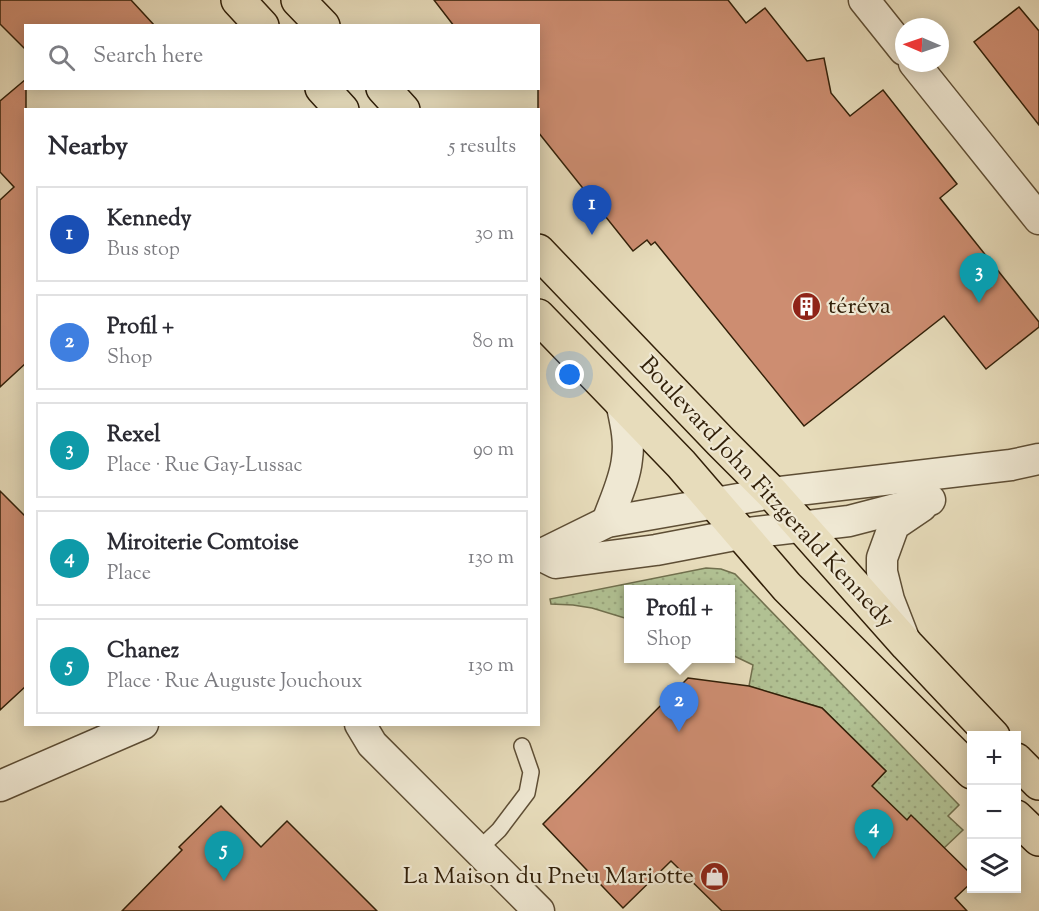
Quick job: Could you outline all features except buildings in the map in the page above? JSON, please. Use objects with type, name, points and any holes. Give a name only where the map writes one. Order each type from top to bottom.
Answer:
[{"type":"main road","points":[[238,0],[260,24]]},
{"type":"main road","points":[[298,0],[320,24]]},
{"type":"main road","points":[[324,90],[340,108]]},
{"type":"main road","points":[[385,90],[401,108]]},
{"type":"main road","name":"Boulevard John Fitzgerald Kennedy","points":[[540,253],[772,493],[907,645],[989,731]]},
{"type":"main road","name":"Boulevard John Fitzgerald Kennedy","points":[[540,318],[681,464],[787,587],[967,767]]},
{"type":"main road","points":[[1021,764],[1039,783]]},
{"type":"main road","points":[[1021,821],[1039,839]]},
{"type":"street","points":[[864,0],[895,39]]},
{"type":"street","points":[[921,72],[1039,219]]},
{"type":"street","points":[[608,522],[627,458],[627,434],[621,402]]},
{"type":"street","points":[[540,556],[608,522],[772,493],[1025,462]]},
{"type":"street","points":[[540,556],[556,563],[669,548],[740,534],[849,521],[930,500],[1025,462]]},
{"type":"street","points":[[907,645],[889,600],[882,572],[882,558],[894,525],[930,500]]},
{"type":"street","points":[[0,786],[138,726]]},
{"type":"street","points":[[361,726],[372,744],[539,911]]},
{"type":"lane","points":[[478,850],[499,830],[527,793],[531,772],[522,746]]},
{"type":"green space","points":[[706,568],[721,569],[735,574],[959,805],[948,816],[963,830],[944,848],[911,816],[907,820],[861,796],[886,771],[822,708],[749,686],[753,665],[735,656],[735,585],[624,585],[624,618],[592,608],[551,604],[550,599]]},
{"type":"place","name":"Kennedy","points":[[592,235]]},
{"type":"place","name":"Rexel","points":[[979,303]]},
{"type":"place","name":"téréva","points":[[807,307]]},
{"type":"place","name":"Profil +","points":[[679,732]]},
{"type":"place","name":"Miroiterie Comtoise","points":[[874,859]]},
{"type":"place","name":"La Maison du Pneu Mariotte","points":[[715,877]]},
{"type":"place","name":"Chanez","points":[[224,881]]}]
